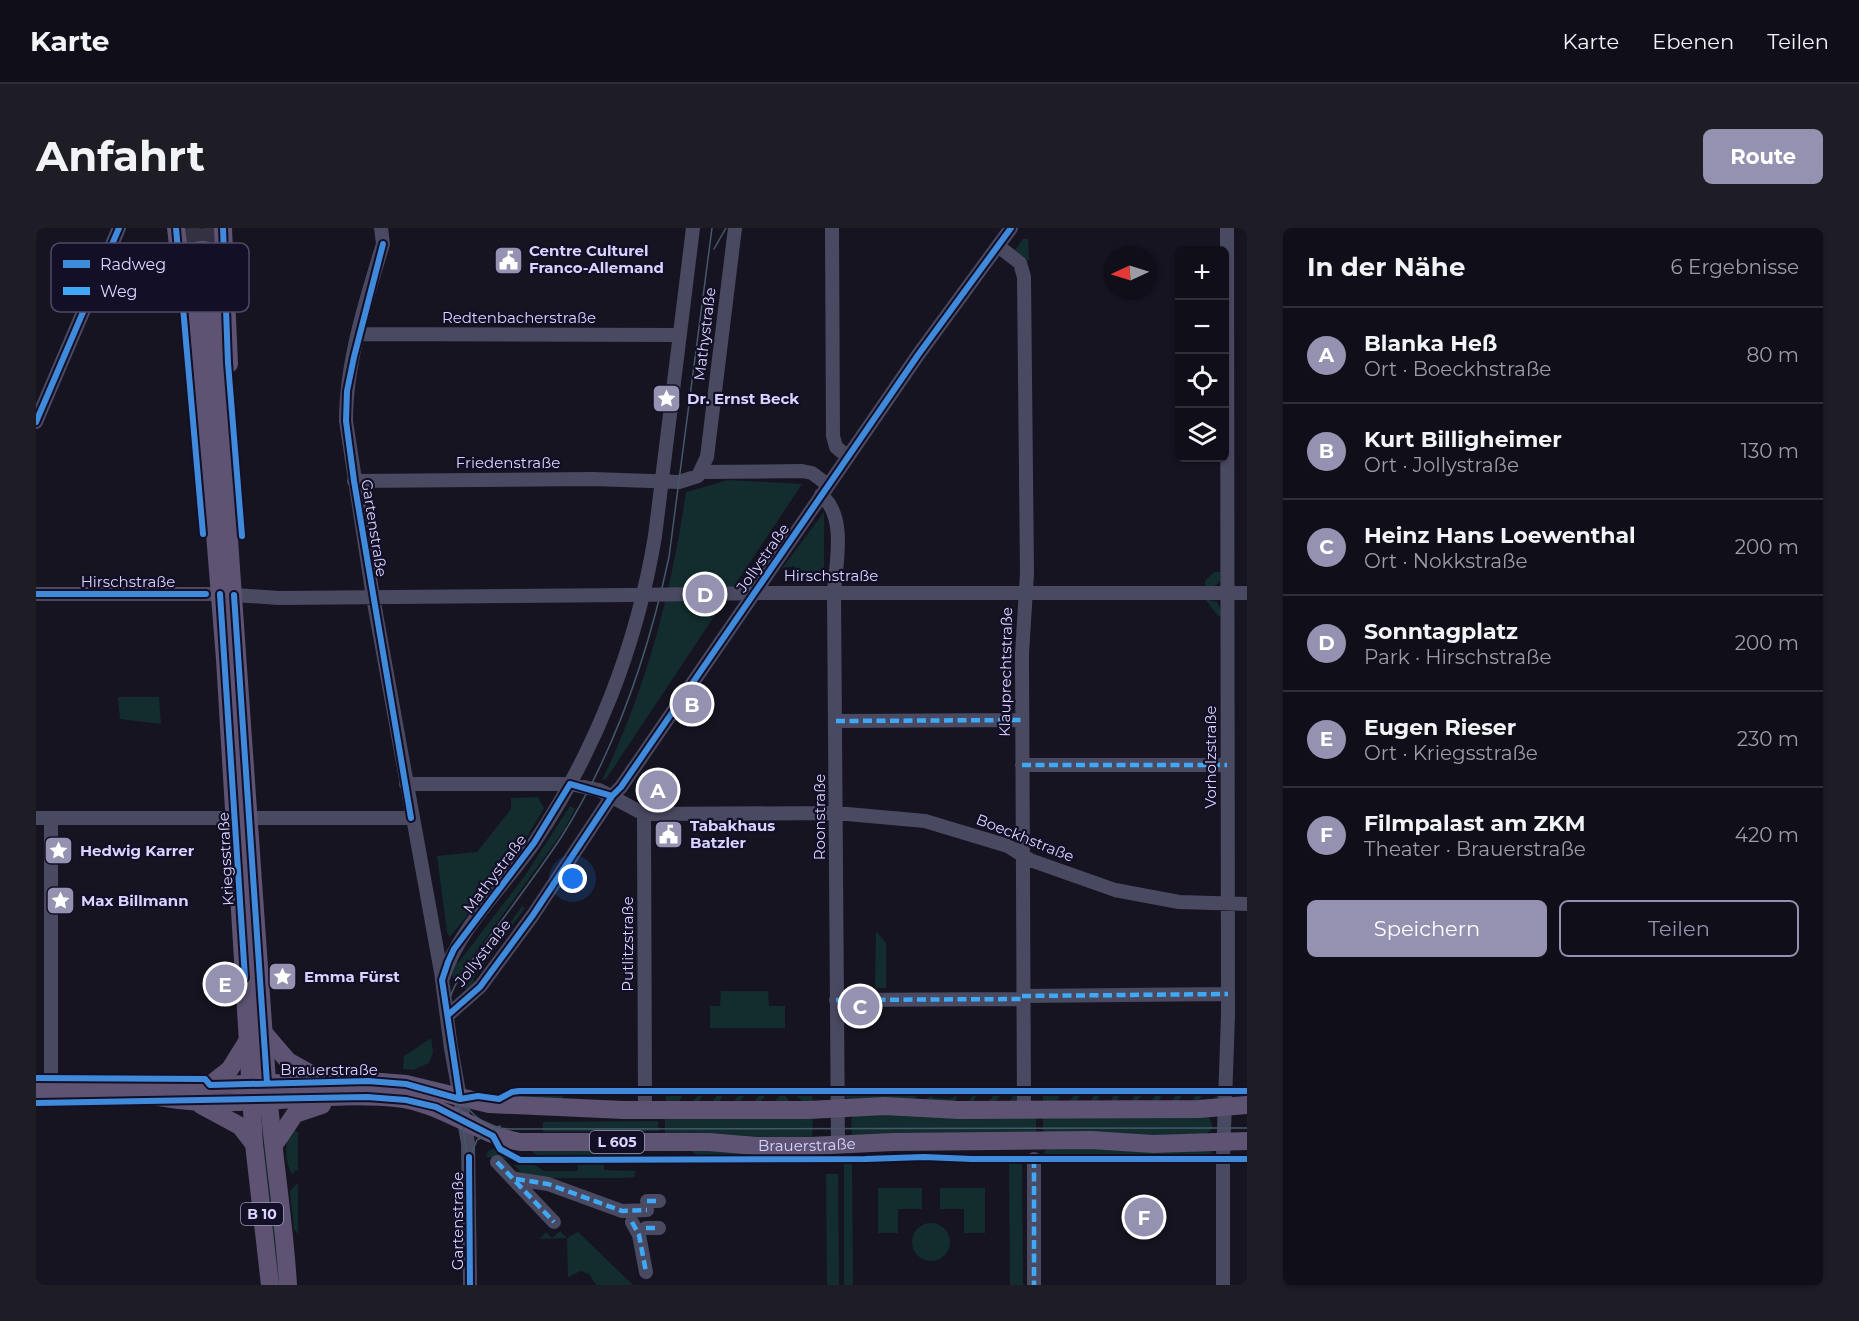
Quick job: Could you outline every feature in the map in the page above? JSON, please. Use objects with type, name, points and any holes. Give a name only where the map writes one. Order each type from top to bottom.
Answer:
[{"type":"main road","name":"Kriegsstraße","points":[[176,228],[185,243]]},
{"type":"main road","name":"Kriegsstraße","points":[[216,243],[223,228]]},
{"type":"main road","name":"Kriegsstraße","points":[[203,312],[203,534],[217,552],[237,624],[243,818]]},
{"type":"main road","name":"Kriegsstraße","points":[[214,312],[228,363],[242,536],[227,586],[259,1092],[254,1144],[270,1285]]},
{"type":"main road","points":[[210,1084],[230,1069],[256,1036],[288,1061],[324,1081]]},
{"type":"main road","name":"Brauerstraße","points":[[259,1092],[324,1081],[388,1082],[460,1099],[511,1106],[645,1110],[907,1106],[959,1110],[1199,1110],[1247,1105]]},
{"type":"main road","name":"L 605","points":[[44,1091],[134,1091],[163,1086],[210,1084],[259,1092]]},
{"type":"main road","name":"L 605","points":[[134,1091],[162,1099],[188,1101],[259,1092]]},
{"type":"main road","name":"Kriegsstraße","points":[[259,1092],[274,1145],[288,1285]]},
{"type":"main road","name":"Brauerstraße","points":[[259,1092],[406,1100],[434,1106],[493,1136],[520,1142],[709,1142],[756,1146],[1040,1140],[1153,1144],[1247,1141]]},
{"type":"main road","points":[[274,1145],[295,1114],[309,1107],[318,1107],[337,1097]]},
{"type":"main road","points":[[188,1101],[223,1114],[240,1126],[254,1144]]},
{"type":"street","points":[[113,243],[119,228]]},
{"type":"street","name":"Gartenstraße","points":[[381,228],[383,244],[359,334],[347,391],[346,411],[354,481],[373,597],[411,818],[437,948],[464,1120],[469,1158],[470,1285]]},
{"type":"street","name":"Mathystraße","points":[[442,980],[454,949],[534,843],[570,784],[604,711],[631,641],[651,560],[693,228]]},
{"type":"street","name":"Mathystraße","points":[[701,472],[707,457],[735,228]]},
{"type":"street","points":[[832,228],[833,436],[836,447],[848,457]]},
{"type":"street","name":"Jollystraße","points":[[448,1015],[480,987],[533,915],[612,796],[621,787],[824,490],[1011,228]]},
{"type":"street","name":"Vorholzstraße","points":[[1223,1285],[1228,994],[1227,228]]},
{"type":"street","name":"Klauprechtstraße","points":[[998,246],[1017,260],[1024,270],[1027,561],[1024,593],[1022,720],[1024,1110]]},
{"type":"street","points":[[36,422],[83,312]]},
{"type":"street","name":"Redtenbacherstraße","points":[[359,334],[680,335]]},
{"type":"street","points":[[662,481],[692,480],[701,472],[802,471],[812,473],[824,490]]},
{"type":"street","name":"Friedenstraße","points":[[354,481],[594,479],[662,481]]},
{"type":"street","name":"Roonstraße","points":[[824,490],[834,509],[837,522],[834,592],[838,1145]]},
{"type":"street","name":"Hirschstraße","points":[[36,594],[227,586],[279,598],[770,592],[1247,593]]},
{"type":"street","points":[[836,721],[1022,720]]},
{"type":"street","points":[[1022,765],[1227,765]]},
{"type":"street","points":[[406,784],[570,784],[612,796],[644,814]]},
{"type":"street","name":"Boeckhstraße","points":[[644,814],[837,813],[937,824],[1008,846],[1022,855],[1093,884],[1136,896],[1179,902],[1247,904]]},
{"type":"street","name":"Putlitzstraße","points":[[644,814],[645,1110]]},
{"type":"street","points":[[36,818],[411,818]]},
{"type":"street","points":[[44,1091],[51,818]]},
{"type":"street","points":[[836,1000],[1228,994]]},
{"type":"street","points":[[1034,1159],[1034,1285]]},
{"type":"street","points":[[497,1162],[516,1179],[554,1222]]},
{"type":"street","points":[[516,1179],[548,1184],[622,1211],[651,1204]]},
{"type":"street","points":[[632,1222],[639,1235],[646,1272]]},
{"type":"green space","points":[[1023,239],[1028,239],[1029,261],[1015,250]]},
{"type":"green space","points":[[728,480],[802,484],[606,779],[602,780],[632,710],[655,639],[673,567],[686,492]]},
{"type":"green space","points":[[824,512],[824,567],[813,577],[795,577],[795,566],[782,568]]},
{"type":"green space","points":[[1214,572],[1224,572],[1220,582],[1205,588],[1205,581]]},
{"type":"green space","points":[[1205,599],[1217,602],[1224,616],[1218,616]]},
{"type":"green space","points":[[118,697],[159,697],[161,724],[120,719]]},
{"type":"green space","points":[[538,797],[544,808],[522,845],[516,842],[514,846],[519,850],[450,937],[447,932],[437,856],[477,852],[511,809],[511,798]]},
{"type":"green space","points":[[570,806],[575,809],[564,830],[454,982],[451,969],[454,959],[458,963],[524,877]]},
{"type":"green space","points":[[522,906],[525,908],[473,979],[477,985],[471,991],[464,989]]},
{"type":"green space","points":[[876,931],[886,943],[886,988],[875,988]]},
{"type":"green space","points":[[721,991],[768,991],[769,1006],[785,1006],[785,1028],[710,1028],[710,1006],[720,1006]]},
{"type":"green space","points":[[431,1038],[433,1052],[429,1063],[413,1070],[403,1069],[404,1056]]},
{"type":"green space","points":[[812,1091],[813,1104],[802,1101],[793,1092]]},
{"type":"green space","points":[[842,1092],[921,1092],[914,1100],[848,1100]]},
{"type":"green space","points":[[523,1093],[567,1093],[559,1101],[523,1102]]},
{"type":"green space","points":[[1043,1094],[1061,1094],[1057,1100],[1069,1102],[1075,1094],[1081,1094],[1077,1100],[1090,1102],[1095,1094],[1101,1094],[1097,1100],[1110,1102],[1115,1094],[1121,1094],[1117,1100],[1131,1102],[1136,1094],[1142,1094],[1138,1100],[1151,1102],[1156,1094],[1163,1094],[1159,1100],[1171,1102],[1177,1094],[1183,1094],[1179,1100],[1182,1102],[1191,1102],[1197,1094],[1203,1094],[1199,1100],[1212,1102],[1217,1095],[1223,1097],[1219,1102],[1199,1105],[1043,1105]]},
{"type":"green space","points":[[666,1095],[683,1095],[679,1101],[686,1104],[688,1101],[692,1103],[698,1095],[703,1095],[699,1101],[711,1104],[717,1095],[723,1095],[720,1101],[727,1104],[729,1102],[732,1104],[739,1095],[745,1095],[740,1101],[753,1104],[759,1095],[766,1095],[761,1101],[773,1104],[780,1095],[785,1095],[790,1103],[788,1106],[666,1106]]},
{"type":"green space","points":[[958,1095],[955,1101],[968,1103],[973,1095],[977,1095],[972,1103],[987,1103],[993,1096],[1001,1095],[996,1101],[1002,1104],[1005,1100],[1008,1103],[1014,1095],[1019,1096],[1017,1102],[1011,1105],[956,1105],[924,1100],[931,1096],[950,1099]]},
{"type":"green space","points":[[855,1115],[1036,1115],[1036,1137],[852,1136],[851,1119]]},
{"type":"green space","points":[[1043,1115],[1209,1117],[1213,1128],[1204,1136],[1043,1137]]},
{"type":"green space","points":[[665,1116],[813,1116],[812,1137],[665,1137]]},
{"type":"green space","points":[[261,1119],[281,1285],[276,1285]]},
{"type":"green space","points":[[658,1121],[659,1131],[543,1132],[543,1122]]},
{"type":"green space","points":[[290,1125],[298,1133],[298,1170],[294,1171],[293,1175],[287,1157]]},
{"type":"green space","points":[[687,1146],[812,1151],[812,1155],[697,1156]]},
{"type":"green space","points":[[495,1148],[512,1160],[486,1157],[488,1151]]},
{"type":"green space","points":[[529,1148],[639,1149],[642,1156],[537,1156]]},
{"type":"green space","points":[[1047,1148],[1209,1151],[1213,1154],[1043,1155]]},
{"type":"green space","points":[[1009,1163],[1022,1163],[1023,1285],[1010,1285]]},
{"type":"green space","points":[[578,1164],[604,1164],[604,1170],[636,1171],[634,1177],[620,1178],[527,1178],[514,1165],[535,1165],[544,1171],[578,1171]]},
{"type":"green space","points":[[844,1164],[852,1164],[853,1285],[844,1285]]},
{"type":"green space","points":[[826,1174],[838,1174],[839,1285],[827,1285]]},
{"type":"green space","points":[[298,1183],[298,1234],[294,1229],[290,1191]]},
{"type":"green space","points":[[878,1188],[922,1188],[922,1209],[898,1209],[898,1233],[878,1233]]},
{"type":"green space","points":[[940,1188],[985,1188],[985,1233],[964,1233],[964,1209],[940,1209]]},
{"type":"green space","points":[[931,1223],[944,1229],[950,1242],[944,1255],[931,1261],[918,1255],[912,1242],[918,1229]]},
{"type":"green space","points":[[560,1231],[567,1238],[540,1239],[546,1232],[552,1238]]},
{"type":"green space","points":[[578,1232],[633,1285],[596,1285],[589,1274],[581,1271],[568,1277],[567,1238]]},
{"type":"tunnel","points":[[191,228],[192,243]]},
{"type":"tunnel","points":[[205,228],[207,243]]},
{"type":"tram line","points":[[468,1285],[467,1158],[463,1124],[449,1054],[446,1020],[448,1005],[454,987],[465,970],[544,862],[581,803],[614,736],[640,666],[669,557],[712,228]]},
{"type":"tram line","points":[[714,249],[726,228]]},
{"type":"tram line","points":[[461,1097],[469,1110],[480,1120],[509,1129],[1247,1128]]},
{"type":"tram line","points":[[469,1159],[477,1140],[500,1126]]},
{"type":"marked path","points":[[836,721],[1022,720]]},
{"type":"marked path","points":[[1022,765],[1227,765]]},
{"type":"marked path","points":[[1022,996],[1228,994]]},
{"type":"marked path","points":[[836,1000],[1022,999]]},
{"type":"marked path","points":[[1034,1159],[1034,1285]]},
{"type":"marked path","points":[[497,1162],[554,1222]]},
{"type":"marked path","points":[[516,1179],[548,1184],[622,1211],[647,1210]]},
{"type":"marked path","points":[[647,1201],[659,1201]]},
{"type":"marked path","points":[[632,1222],[639,1235],[646,1272]]},
{"type":"marked path","points":[[646,1228],[659,1228]]},
{"type":"cycle path","points":[[113,243],[119,228]]},
{"type":"cycle path","points":[[176,228],[177,243]]},
{"type":"cycle path","points":[[223,228],[224,243]]},
{"type":"cycle path","points":[[448,1015],[480,987],[533,915],[612,796],[621,787],[918,355],[1011,228]]},
{"type":"cycle path","points":[[383,244],[354,357],[347,391],[346,421],[411,818]]},
{"type":"cycle path","points":[[36,422],[83,312]]},
{"type":"cycle path","points":[[183,312],[203,534]]},
{"type":"cycle path","points":[[226,312],[242,536]]},
{"type":"cycle path","points":[[36,594],[206,594]]},
{"type":"cycle path","points":[[220,594],[245,978]]},
{"type":"cycle path","points":[[234,595],[267,1083]]},
{"type":"cycle path","points":[[460,1099],[442,980],[454,949],[534,843],[570,784],[612,796]]},
{"type":"cycle path","points":[[36,1078],[205,1079],[210,1085],[368,1081],[406,1084],[460,1099],[478,1096],[499,1099],[519,1091],[1247,1091]]},
{"type":"cycle path","points":[[36,1103],[367,1097],[406,1100],[436,1107],[493,1136],[500,1149],[520,1160],[924,1157],[1247,1159]]},
{"type":"cycle path","points":[[469,1157],[470,1285]]},
{"type":"place","name":"Centre Culturel Franco-Allemand","points":[[508,260]]},
{"type":"place","name":"Dr. Ernst Beck","points":[[666,399]]},
{"type":"place","name":"Sonntagplatz","points":[[705,594]]},
{"type":"place","name":"Kurt Billigheimer","points":[[692,704]]},
{"type":"place","name":"Blanka Heß","points":[[658,790]]},
{"type":"place","name":"Tabakhaus Batzler","points":[[669,835]]},
{"type":"place","name":"Hedwig Karrer","points":[[59,851]]},
{"type":"place","name":"Max Billmann","points":[[60,901]]},
{"type":"place","name":"Emma Fürst","points":[[283,977]]},
{"type":"place","name":"Eugen Rieser","points":[[225,984]]},
{"type":"place","name":"Heinz Hans Loewenthal","points":[[860,1006]]},
{"type":"place","name":"Filmpalast am ZKM","points":[[1144,1217]]}]
